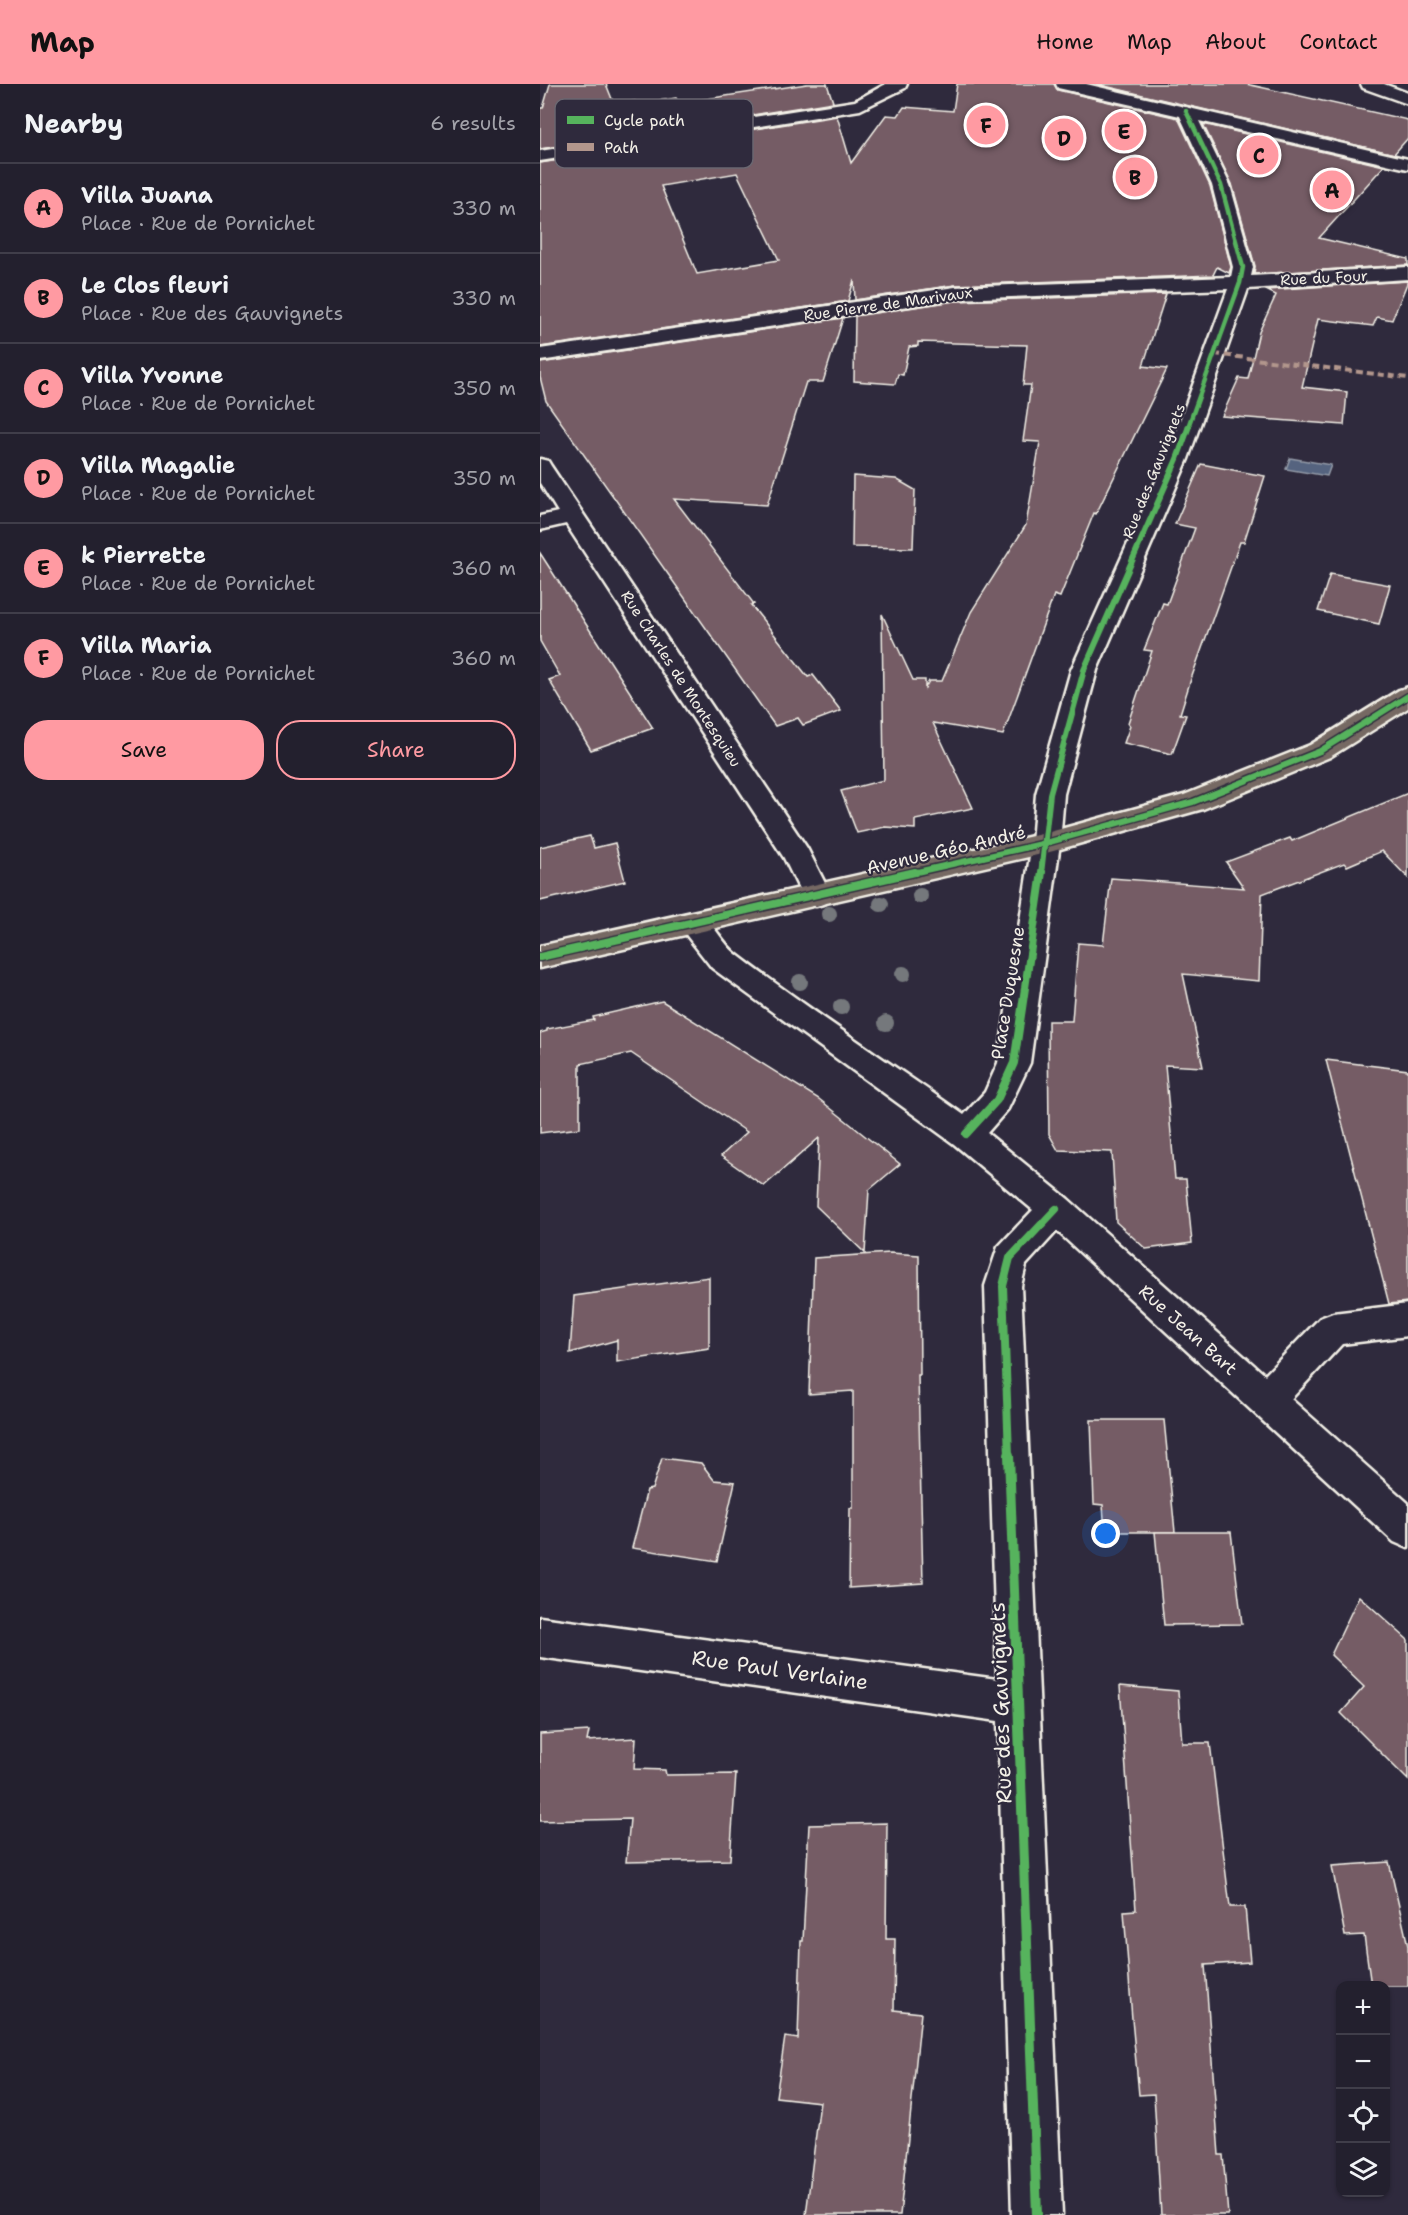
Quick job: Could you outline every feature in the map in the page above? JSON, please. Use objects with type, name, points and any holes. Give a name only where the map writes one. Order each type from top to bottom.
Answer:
[{"type":"main road","name":"Avenue Géo André","points":[[540,957],[1046,843],[1193,802],[1320,751],[1408,696]]},
{"type":"street","points":[[753,122],[860,105],[899,84]]},
{"type":"street","points":[[1064,84],[1408,164]]},
{"type":"street","points":[[1369,84],[1408,99]]},
{"type":"street","name":"Rue des Gauvignets","points":[[1046,843],[1050,794],[1084,670],[1176,459],[1240,283],[1243,267],[1221,185],[1186,111]]},
{"type":"street","points":[[540,156],[555,154]]},
{"type":"street","name":"Rue du Four","points":[[1240,283],[1408,273]]},
{"type":"street","name":"Rue Pierre de Marivaux","points":[[540,355],[955,293],[1240,283]]},
{"type":"street","name":"Rue Charles de Montesquieu","points":[[540,466],[797,855],[816,895]]},
{"type":"street","points":[[540,523],[573,514]]},
{"type":"street","name":"Place Duquesne","points":[[966,1134],[997,1100],[1014,1063],[1046,843]]},
{"type":"street","points":[[692,923],[723,960],[966,1134]]},
{"type":"street","name":"Rue Jean Bart","points":[[966,1134],[1056,1209],[1408,1529]]},
{"type":"street","name":"Rue des Gauvignets","points":[[1037,2215],[1003,1286],[1010,1258],[1056,1209]]},
{"type":"street","points":[[1266,1400],[1333,1329],[1408,1320]]},
{"type":"street","name":"Rue Paul Verlaine","points":[[540,1638],[1020,1703]]},
{"type":"water","points":[[1290,458],[1331,465],[1327,476],[1286,469]]},
{"type":"building","points":[[550,84],[606,84],[612,99],[555,99],[555,147],[540,149],[540,108],[543,108]]},
{"type":"building","points":[[807,84],[827,84],[833,102],[753,115],[753,99],[706,99]]},
{"type":"building","points":[[957,84],[1054,84],[1058,90],[1178,118],[1210,186],[1231,267],[1229,273],[1217,267],[1213,275],[955,285],[855,300],[854,280],[848,301],[540,347],[540,163],[555,161],[555,168],[753,168],[753,129],[837,116],[851,163],[886,115],[898,116],[904,107],[953,111]],"holes":[[[737,173],[779,260],[697,274],[661,186]]]},
{"type":"building","points":[[1096,84],[1246,84],[1408,120],[1408,138],[1394,154]]},
{"type":"building","points":[[1203,124],[1384,166],[1319,238],[1408,259],[1408,265],[1254,274],[1255,266],[1232,184]]},
{"type":"building","points":[[1408,281],[1392,320],[1377,317],[1373,326],[1318,319],[1302,387],[1347,392],[1344,425],[1222,416],[1239,378],[1248,379],[1259,332],[1276,295],[1266,290]]},
{"type":"building","points":[[1166,294],[1143,366],[1167,369],[1096,514],[1094,513],[1060,597],[1054,595],[1003,735],[933,723],[973,808],[915,820],[915,829],[885,827],[857,833],[841,791],[884,780],[882,614],[913,680],[925,680],[925,688],[929,681],[942,681],[971,612],[1026,525],[1040,442],[1023,441],[1031,385],[1023,385],[1027,345],[918,342],[918,346],[909,347],[903,375],[898,374],[895,384],[854,381],[855,316],[955,301]]},
{"type":"building","points":[[843,318],[823,382],[806,382],[767,505],[674,499],[754,604],[751,605],[808,677],[813,675],[841,711],[803,725],[798,718],[775,726],[546,401],[540,377],[540,363]]},
{"type":"building","points":[[1201,464],[1265,476],[1244,542],[1240,542],[1191,679],[1180,714],[1186,715],[1172,754],[1124,743],[1130,726],[1128,723],[1152,651],[1144,650],[1163,603],[1167,604],[1195,528],[1175,524]]},
{"type":"building","points":[[853,476],[896,479],[915,490],[913,548],[852,547]]},
{"type":"building","points":[[540,553],[653,728],[591,750],[549,680],[560,676],[540,641]]},
{"type":"building","points":[[1330,574],[1390,585],[1379,624],[1318,611]]},
{"type":"building","points":[[1408,793],[1408,878],[1382,851],[1347,866],[1344,863],[1262,894],[1259,981],[1183,974],[1203,1067],[1165,1065],[1175,1179],[1186,1179],[1192,1243],[1146,1249],[1116,1222],[1112,1152],[1058,1150],[1049,1134],[1048,1021],[1072,1021],[1078,943],[1103,945],[1111,878],[1244,888],[1226,862],[1290,838],[1292,841]]},
{"type":"building","points":[[590,836],[594,848],[615,843],[625,881],[540,901],[540,847]]},
{"type":"building","points":[[662,1001],[819,1099],[900,1164],[869,1190],[865,1253],[816,1206],[819,1138],[764,1186],[721,1156],[747,1132],[631,1053],[580,1064],[580,1128],[540,1133],[540,1033],[547,1029],[594,1020],[593,1017]]},
{"type":"building","points":[[1326,1060],[1408,1070],[1408,1302],[1389,1304]]},
{"type":"building","points":[[890,1253],[919,1255],[920,1375],[918,1375],[923,1583],[849,1588],[850,1508],[853,1508],[853,1391],[809,1394],[814,1258]]},
{"type":"building","points":[[709,1277],[709,1348],[617,1362],[617,1340],[570,1353],[574,1296]]},
{"type":"building","points":[[1091,1420],[1164,1420],[1175,1532],[1105,1532],[1103,1505],[1094,1504]]},
{"type":"building","points":[[662,1458],[701,1463],[714,1480],[735,1482],[717,1561],[632,1548],[647,1490],[652,1489]]},
{"type":"building","points":[[1155,1532],[1231,1532],[1242,1624],[1164,1625]]},
{"type":"building","points":[[1359,1596],[1408,1640],[1408,1780],[1341,1713],[1364,1687],[1331,1655]]},
{"type":"building","points":[[1120,1686],[1178,1691],[1182,1743],[1210,1743],[1230,1907],[1245,1907],[1250,1962],[1205,1965],[1219,2155],[1223,2155],[1228,2215],[1161,2215],[1154,2094],[1139,2095],[1132,2019],[1124,1911],[1136,1910]]},
{"type":"building","points":[[589,1731],[587,1741],[636,1738],[634,1769],[665,1770],[666,1775],[736,1774],[730,1860],[626,1862],[630,1819],[540,1821],[540,1734]]},
{"type":"building","points":[[887,1823],[886,1939],[895,1939],[894,2010],[921,2013],[900,2215],[806,2215],[820,2102],[776,2097],[785,2037],[798,2039],[801,1941],[803,1941],[809,1825]]},
{"type":"building","points":[[1389,1862],[1408,1946],[1408,1986],[1390,1986],[1390,1981],[1370,1981],[1364,1935],[1345,1936],[1332,1866]]},
{"type":"marked path","points":[[1214,354],[1408,378]]},
{"type":"cycle path","points":[[966,1134],[997,1100],[1014,1063],[1046,843],[1050,794],[1084,670],[1177,459],[1240,283],[1243,267],[1221,185],[1186,111]]},
{"type":"cycle path","points":[[540,957],[1046,843],[1193,802],[1320,751],[1408,696]]},
{"type":"cycle path","points":[[1037,2215],[1003,1286],[1010,1258],[1056,1209]]},
{"type":"place","name":"Villa Maria","points":[[986,125]]},
{"type":"place","name":"k Pierrette","points":[[1124,131]]},
{"type":"place","name":"Villa Magalie","points":[[1064,138]]},
{"type":"place","name":"Villa Yvonne","points":[[1259,155]]},
{"type":"place","name":"Le Clos fleuri","points":[[1135,177]]},
{"type":"place","name":"Villa Juana","points":[[1332,190]]}]
